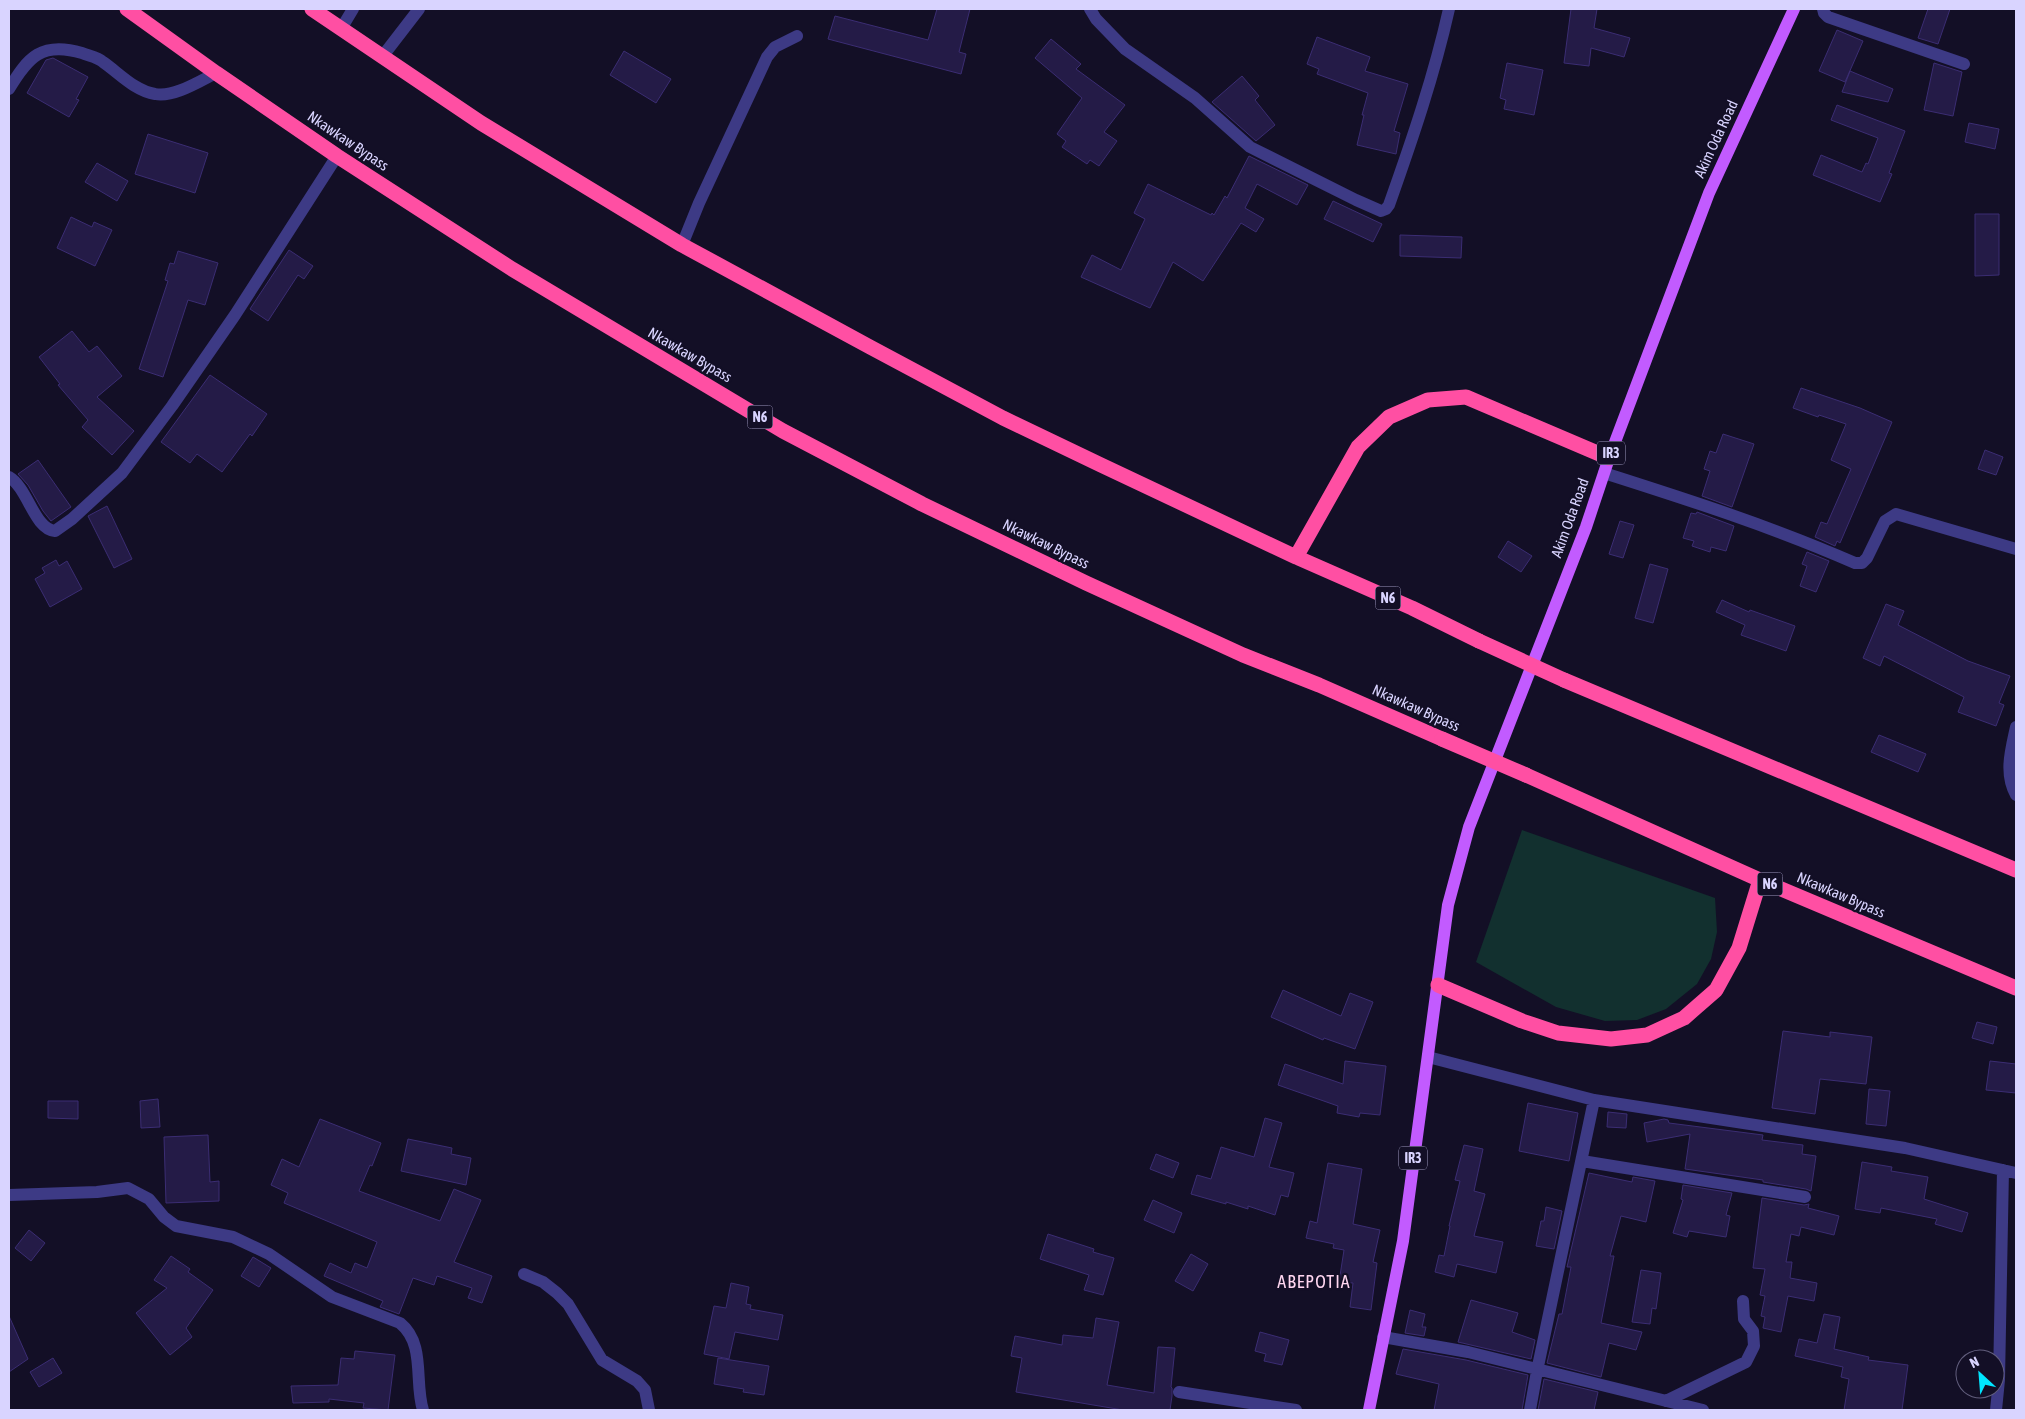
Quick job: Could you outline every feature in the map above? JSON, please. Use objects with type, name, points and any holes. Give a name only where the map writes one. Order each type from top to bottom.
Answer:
[{"type":"highway","name":"Nkawkaw Bypass","points":[[127,9],[337,156],[512,269],[783,431],[855,470],[1086,583],[1191,631],[1526,775],[1760,880],[2016,988]]},
{"type":"highway","name":"N6","points":[[312,9],[481,123],[682,245],[1003,418],[1296,557],[1412,608],[1564,680],[2016,870]]},
{"type":"highway","points":[[1296,557],[1358,447],[1389,417],[1428,400],[1466,397],[1606,465]]},
{"type":"highway","points":[[1438,985],[1522,1021],[1558,1033],[1611,1040],[1647,1035],[1684,1018],[1716,990],[1739,948],[1760,880]]},
{"type":"main road","name":"Akim Oda Road","points":[[1438,985],[1448,905],[1469,827],[1586,528],[1606,465],[1710,193],[1794,9]]},
{"type":"main road","name":"IR3","points":[[1369,1410],[1402,1241],[1438,985]]},
{"type":"street","points":[[341,29],[353,9]]},
{"type":"street","points":[[382,58],[419,9]]},
{"type":"street","points":[[1090,9],[1096,20],[1125,49],[1195,98],[1250,147],[1356,200],[1381,210],[1386,209],[1389,205],[1418,122],[1449,9]]},
{"type":"street","points":[[1822,9],[1828,17],[1964,64]]},
{"type":"street","points":[[682,245],[767,57],[775,47],[796,36]]},
{"type":"street","points":[[9,89],[22,67],[40,52],[66,48],[101,60],[141,90],[156,95],[183,89],[216,73]]},
{"type":"street","points":[[9,477],[24,492],[42,525],[48,530],[55,531],[72,519],[122,473],[172,406],[235,315],[337,156]]},
{"type":"street","points":[[1606,465],[1702,504],[1797,538],[1855,564],[1862,563],[1867,558],[1885,521],[1896,514],[2016,549]]},
{"type":"street","points":[[2016,727],[2009,760],[2010,777],[2016,795]]},
{"type":"street","points":[[1428,1058],[1594,1100],[1905,1148],[2016,1173]]},
{"type":"street","points":[[1530,1410],[1536,1371],[1594,1100]]},
{"type":"street","points":[[1582,1161],[1805,1197]]},
{"type":"street","points":[[1996,1410],[1999,1380],[2003,1170]]},
{"type":"street","points":[[9,1195],[97,1192],[128,1188],[149,1199],[164,1217],[176,1226],[233,1237],[268,1254],[332,1296],[400,1323],[408,1330],[414,1342],[423,1410]]},
{"type":"street","points":[[524,1274],[543,1282],[568,1304],[602,1360],[612,1368],[637,1381],[645,1390],[649,1410]]},
{"type":"street","points":[[1666,1401],[1746,1362],[1754,1346],[1753,1331],[1744,1319],[1744,1301]]},
{"type":"street","points":[[1384,1337],[1468,1352],[1536,1371],[1703,1410]]},
{"type":"street","points":[[1179,1392],[1296,1410]]},
{"type":"green space","points":[[1522,830],[1715,898],[1717,932],[1711,959],[1697,984],[1666,1009],[1637,1020],[1605,1021],[1556,1007],[1476,962]]},
{"type":"building","points":[[937,9],[970,9],[959,52],[966,54],[961,74],[828,39],[835,16],[928,40]]},
{"type":"building","points":[[1571,9],[1597,9],[1594,28],[1630,38],[1624,57],[1591,48],[1589,66],[1564,63]]},
{"type":"building","points":[[1928,9],[1950,9],[1938,44],[1918,38]]},
{"type":"building","points":[[1837,30],[1863,41],[1845,82],[1819,71]]},
{"type":"building","points":[[1317,37],[1370,57],[1365,71],[1408,84],[1394,131],[1400,133],[1396,154],[1357,145],[1368,93],[1317,74],[1319,69],[1307,64]]},
{"type":"building","points":[[1051,39],[1081,64],[1076,69],[1125,105],[1104,132],[1117,141],[1099,166],[1090,160],[1087,164],[1062,147],[1066,141],[1057,134],[1082,98],[1035,58]]},
{"type":"building","points":[[624,51],[671,79],[656,103],[610,75]]},
{"type":"building","points":[[53,58],[88,77],[76,99],[79,100],[69,117],[27,93],[46,60]]},
{"type":"building","points":[[1507,63],[1543,70],[1534,115],[1504,109],[1506,100],[1500,98]]},
{"type":"building","points":[[1934,63],[1962,72],[1953,116],[1924,110]]},
{"type":"building","points":[[1850,71],[1893,89],[1888,102],[1842,92]]},
{"type":"building","points":[[1242,76],[1259,96],[1255,100],[1275,125],[1256,141],[1212,102]]},
{"type":"building","points":[[1837,105],[1905,131],[1889,173],[1892,174],[1880,202],[1813,175],[1821,155],[1862,172],[1866,163],[1868,164],[1878,138],[1831,120]]},
{"type":"building","points":[[1969,123],[1999,129],[1995,149],[1965,142]]},
{"type":"building","points":[[148,134],[208,153],[195,193],[135,174]]},
{"type":"building","points":[[1249,156],[1308,185],[1297,205],[1257,184],[1245,208],[1264,219],[1256,232],[1241,223],[1203,281],[1173,262],[1150,308],[1081,277],[1092,255],[1121,270],[1145,219],[1134,213],[1148,184],[1214,215],[1225,196],[1227,198]]},
{"type":"building","points":[[97,163],[128,181],[117,201],[85,182]]},
{"type":"building","points":[[1333,201],[1382,224],[1373,242],[1324,219]]},
{"type":"building","points":[[1975,214],[1999,214],[1999,275],[1975,276]]},
{"type":"building","points":[[71,217],[92,227],[94,222],[112,230],[95,266],[57,248]]},
{"type":"building","points":[[1400,235],[1462,237],[1461,258],[1400,256]]},
{"type":"building","points":[[289,250],[313,266],[304,279],[298,275],[268,321],[250,309]]},
{"type":"building","points":[[178,251],[218,263],[205,305],[188,300],[163,377],[139,369],[168,281],[165,280],[170,263],[174,264]]},
{"type":"building","points":[[72,331],[89,352],[97,346],[122,376],[97,397],[134,431],[112,455],[82,427],[88,420],[58,385],[60,384],[39,357]]},
{"type":"building","points":[[210,375],[267,414],[252,436],[250,434],[222,472],[197,454],[190,463],[161,442]]},
{"type":"building","points":[[1801,388],[1860,408],[1892,422],[1840,543],[1837,541],[1835,546],[1815,537],[1821,522],[1827,524],[1851,469],[1831,460],[1846,424],[1793,408]]},
{"type":"building","points":[[1723,434],[1754,444],[1732,507],[1702,496],[1710,471],[1704,469],[1710,451],[1716,453]]},
{"type":"building","points":[[1985,450],[2003,457],[1996,475],[1978,469]]},
{"type":"building","points":[[38,460],[71,507],[51,521],[28,485],[18,474]]},
{"type":"building","points":[[107,506],[132,559],[114,568],[88,516]]},
{"type":"building","points":[[1697,512],[1734,526],[1726,551],[1711,547],[1710,552],[1692,546],[1694,541],[1683,538],[1691,513],[1696,514]]},
{"type":"building","points":[[1620,521],[1634,525],[1623,558],[1609,554]]},
{"type":"building","points":[[1508,541],[1532,556],[1521,572],[1498,557]]},
{"type":"building","points":[[1807,552],[1829,561],[1816,592],[1800,586],[1807,566],[1802,564]]},
{"type":"building","points":[[56,560],[59,566],[67,561],[82,589],[50,607],[35,579],[45,573],[42,568]]},
{"type":"building","points":[[1650,564],[1668,569],[1653,623],[1635,618]]},
{"type":"building","points":[[1722,600],[1749,612],[1750,610],[1795,626],[1786,651],[1741,635],[1745,625],[1716,612]]},
{"type":"building","points":[[1886,604],[1904,611],[1898,625],[1968,661],[2010,676],[1999,703],[2004,705],[1996,726],[1958,712],[1964,697],[1884,656],[1880,666],[1863,658]]},
{"type":"building","points":[[1879,735],[1926,754],[1918,772],[1871,752]]},
{"type":"building","points":[[1283,990],[1341,1016],[1350,993],[1373,1002],[1355,1049],[1324,1038],[1323,1040],[1271,1017]]},
{"type":"building","points":[[1977,1022],[1997,1027],[1993,1044],[1972,1038]]},
{"type":"building","points":[[1783,1031],[1830,1037],[1830,1032],[1872,1037],[1866,1084],[1820,1079],[1815,1114],[1772,1108]]},
{"type":"building","points":[[1345,1061],[1386,1066],[1380,1115],[1360,1113],[1359,1117],[1337,1113],[1338,1106],[1278,1085],[1285,1064],[1343,1084]]},
{"type":"building","points":[[1990,1061],[2016,1064],[2016,1093],[1986,1090]]},
{"type":"building","points":[[1869,1089],[1890,1091],[1886,1126],[1866,1124]]},
{"type":"building","points":[[158,1099],[160,1127],[141,1128],[140,1101]]},
{"type":"building","points":[[48,1101],[78,1101],[78,1119],[48,1118]]},
{"type":"building","points":[[1528,1103],[1578,1113],[1569,1161],[1519,1151]]},
{"type":"building","points":[[1608,1112],[1627,1114],[1626,1128],[1607,1127]]},
{"type":"building","points":[[1265,1118],[1282,1123],[1269,1167],[1294,1173],[1288,1197],[1281,1195],[1275,1215],[1248,1206],[1248,1209],[1191,1194],[1197,1175],[1211,1179],[1221,1147],[1254,1157]]},
{"type":"building","points":[[320,1119],[381,1143],[359,1191],[440,1221],[454,1189],[481,1200],[454,1262],[492,1276],[482,1303],[468,1298],[472,1288],[437,1276],[434,1285],[413,1278],[399,1314],[380,1307],[383,1301],[324,1276],[330,1263],[351,1273],[355,1263],[367,1268],[377,1242],[284,1203],[288,1193],[271,1185],[282,1159],[299,1167]]},
{"type":"building","points":[[1668,1120],[1669,1123],[1763,1135],[1762,1140],[1803,1145],[1802,1154],[1816,1156],[1811,1191],[1763,1182],[1763,1180],[1685,1169],[1690,1134],[1647,1142],[1644,1123]]},
{"type":"building","points":[[208,1135],[210,1182],[219,1181],[219,1201],[166,1203],[164,1137]]},
{"type":"building","points":[[408,1139],[452,1148],[451,1154],[471,1158],[466,1185],[401,1171]]},
{"type":"building","points":[[1464,1145],[1483,1149],[1474,1191],[1485,1194],[1474,1236],[1503,1242],[1496,1273],[1457,1264],[1454,1277],[1435,1272],[1439,1255],[1444,1256],[1460,1181],[1455,1180]]},
{"type":"building","points":[[1156,1154],[1179,1163],[1173,1178],[1150,1169]]},
{"type":"building","points":[[1862,1162],[1892,1167],[1891,1171],[1928,1177],[1924,1199],[1968,1213],[1962,1232],[1935,1224],[1937,1219],[1881,1208],[1880,1213],[1855,1209]]},
{"type":"building","points":[[1328,1163],[1362,1169],[1353,1224],[1380,1230],[1373,1262],[1377,1263],[1371,1310],[1350,1307],[1353,1283],[1339,1282],[1344,1250],[1333,1248],[1334,1244],[1306,1238],[1310,1221],[1317,1223]]},
{"type":"building","points":[[1589,1173],[1632,1182],[1633,1177],[1655,1181],[1646,1222],[1621,1216],[1610,1256],[1614,1256],[1601,1323],[1642,1332],[1636,1350],[1609,1343],[1601,1377],[1547,1363],[1559,1314],[1562,1314],[1571,1267],[1567,1267]]},
{"type":"building","points":[[1683,1185],[1732,1193],[1726,1215],[1730,1216],[1726,1237],[1689,1231],[1687,1237],[1673,1233],[1683,1200],[1681,1199]]},
{"type":"building","points":[[1762,1198],[1804,1205],[1809,1204],[1808,1208],[1839,1216],[1834,1235],[1801,1227],[1799,1236],[1791,1234],[1786,1262],[1792,1262],[1790,1278],[1817,1283],[1814,1301],[1788,1296],[1781,1332],[1763,1328],[1765,1317],[1761,1316],[1765,1296],[1760,1295],[1765,1269],[1753,1268]]},
{"type":"building","points":[[1153,1200],[1182,1213],[1174,1233],[1144,1220]]},
{"type":"building","points":[[1546,1207],[1562,1211],[1554,1249],[1536,1246],[1541,1221],[1544,1221]]},
{"type":"building","points":[[29,1230],[45,1243],[31,1261],[15,1248]]},
{"type":"building","points":[[1048,1234],[1094,1249],[1093,1252],[1114,1258],[1103,1295],[1084,1290],[1089,1275],[1040,1259]]},
{"type":"building","points":[[1191,1254],[1208,1264],[1193,1291],[1175,1281]]},
{"type":"building","points":[[171,1256],[190,1269],[188,1272],[213,1290],[186,1328],[192,1337],[170,1355],[136,1313],[167,1288],[154,1280]]},
{"type":"building","points":[[253,1257],[271,1268],[259,1287],[241,1276]]},
{"type":"building","points":[[1641,1270],[1661,1273],[1656,1309],[1652,1308],[1650,1324],[1632,1322]]},
{"type":"building","points":[[731,1283],[749,1287],[746,1304],[751,1305],[750,1309],[783,1315],[778,1340],[735,1332],[729,1359],[704,1354],[714,1306],[726,1308]]},
{"type":"building","points":[[1471,1300],[1518,1313],[1512,1332],[1535,1340],[1531,1359],[1458,1342]]},
{"type":"building","points":[[1410,1310],[1425,1314],[1422,1327],[1426,1327],[1424,1336],[1405,1333]]},
{"type":"building","points":[[1824,1314],[1840,1317],[1834,1349],[1869,1357],[1868,1360],[1908,1365],[1902,1410],[1844,1410],[1849,1379],[1841,1377],[1843,1367],[1795,1356],[1799,1339],[1817,1343]]},
{"type":"building","points":[[9,1316],[28,1359],[9,1372]]},
{"type":"building","points":[[1096,1318],[1119,1322],[1107,1385],[1154,1393],[1158,1347],[1175,1348],[1170,1410],[1123,1410],[1016,1392],[1022,1358],[1011,1356],[1015,1336],[1062,1345],[1063,1335],[1093,1338]]},
{"type":"building","points":[[1260,1332],[1289,1340],[1282,1365],[1264,1361],[1266,1354],[1255,1351]]},
{"type":"building","points":[[1403,1349],[1466,1360],[1528,1375],[1522,1410],[1434,1410],[1439,1384],[1396,1374]]},
{"type":"building","points":[[355,1351],[395,1355],[388,1410],[363,1408],[364,1403],[329,1399],[329,1402],[293,1403],[291,1386],[338,1385],[341,1358],[354,1359]]},
{"type":"building","points":[[53,1358],[62,1373],[39,1387],[30,1372]]},
{"type":"building","points":[[718,1358],[769,1366],[764,1395],[743,1392],[744,1389],[714,1384]]},
{"type":"building","points":[[1544,1379],[1598,1392],[1594,1410],[1538,1410]]},
{"type":"district","name":"ABEPOTIA","points":[[1314,1282]]}]
